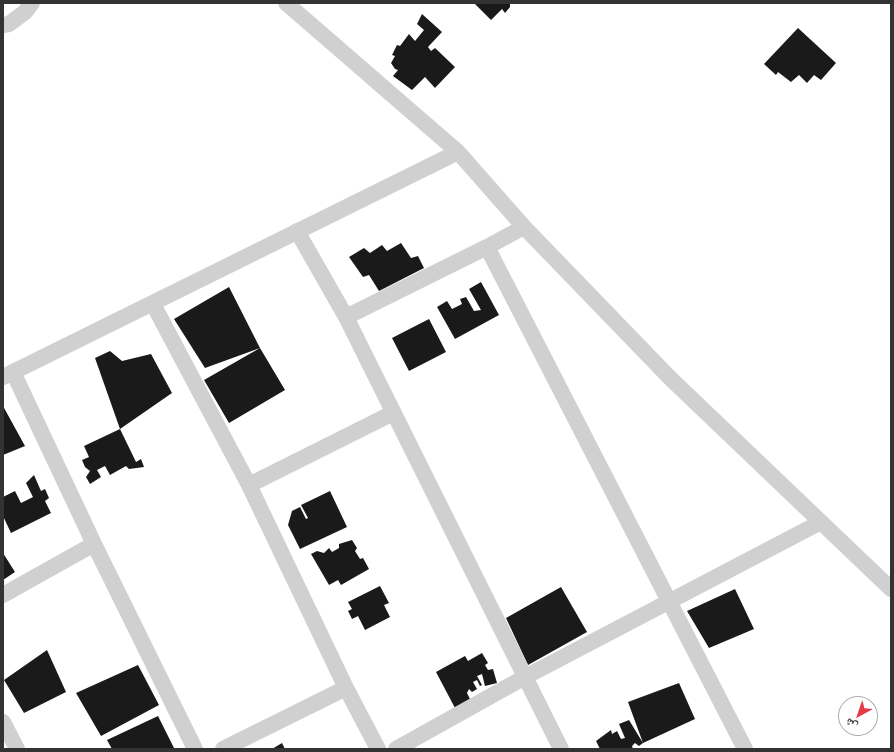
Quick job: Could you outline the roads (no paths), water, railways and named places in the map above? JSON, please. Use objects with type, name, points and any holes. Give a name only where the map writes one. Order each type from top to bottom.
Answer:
[{"type":"street","points":[[3,25],[10,24],[25,12],[32,3]]},
{"type":"street","points":[[286,3],[458,152],[524,227],[670,378],[891,589]]},
{"type":"street","points":[[195,749],[94,544],[8,375],[458,152]]},
{"type":"street","points":[[346,317],[524,227]]},
{"type":"street","points":[[298,232],[346,317],[561,749]]},
{"type":"street","points":[[487,247],[745,749]]},
{"type":"street","points":[[153,304],[249,485],[346,688],[378,749]]},
{"type":"street","points":[[249,485],[393,414]]},
{"type":"street","points":[[396,749],[525,678],[821,522]]},
{"type":"street","points":[[3,594],[94,544]]},
{"type":"street","points":[[223,749],[346,688]]},
{"type":"street","points":[[3,722],[17,749]]}]
